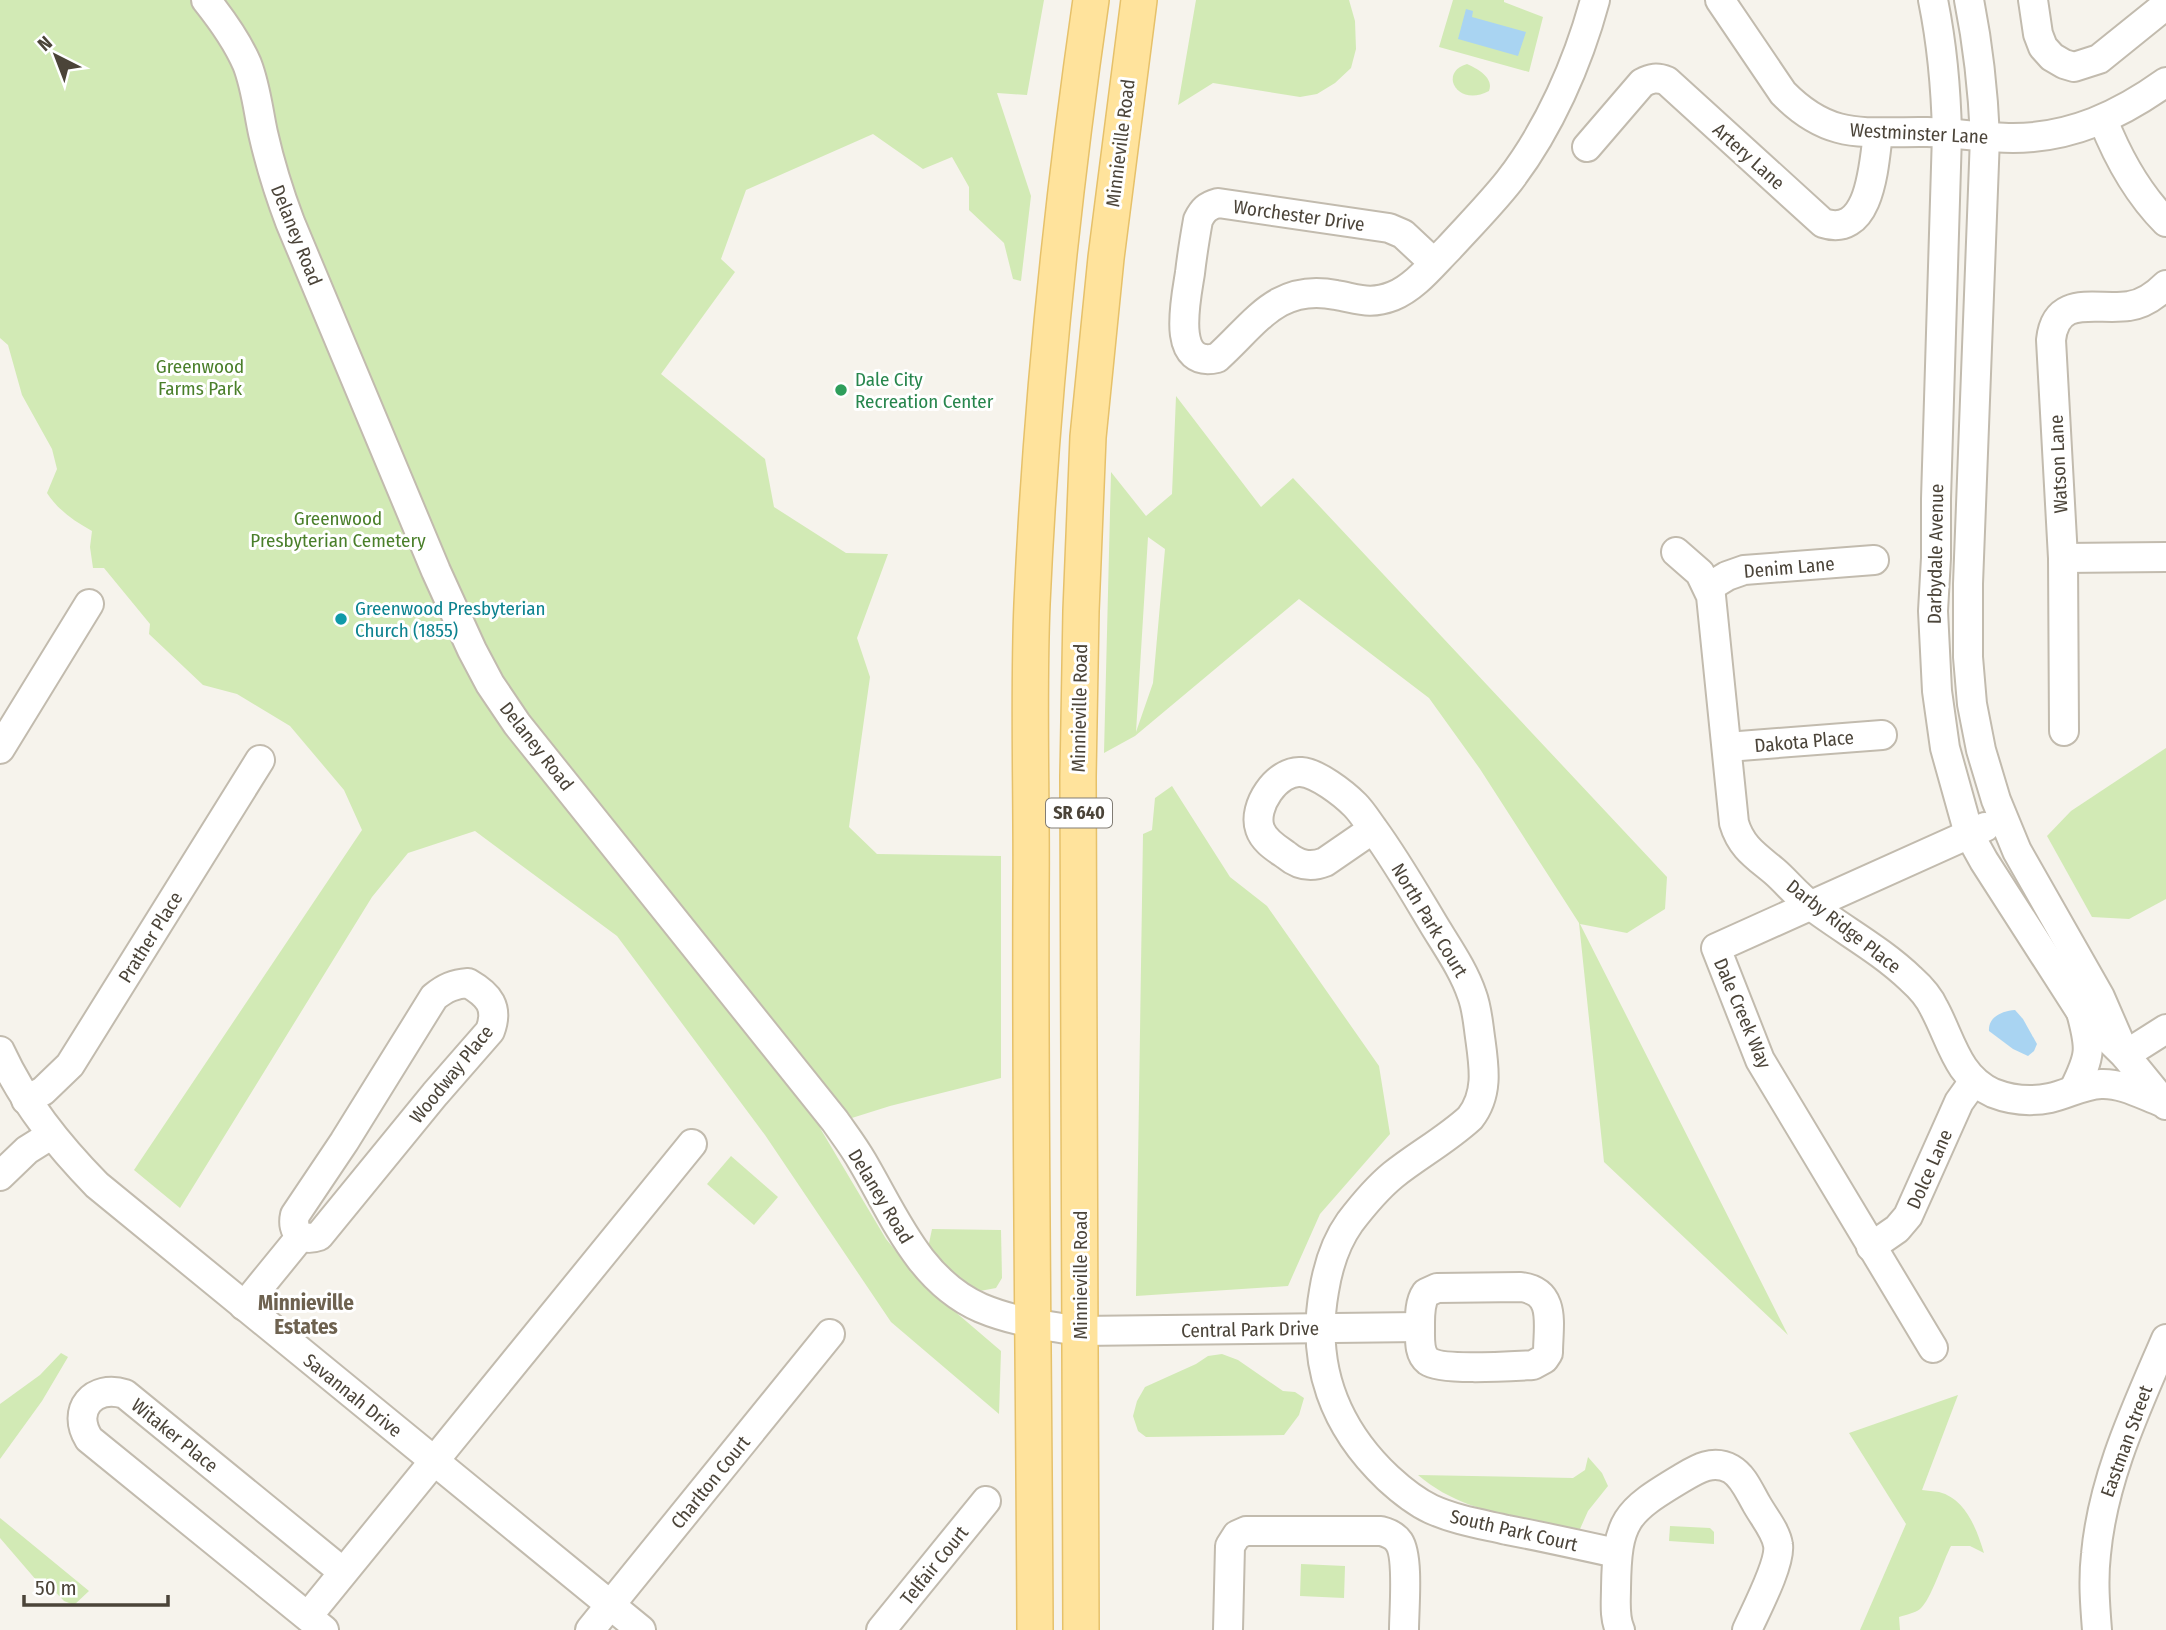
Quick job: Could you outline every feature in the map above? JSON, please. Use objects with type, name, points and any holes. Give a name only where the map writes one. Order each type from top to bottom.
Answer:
[{"type":"main road","name":"SR 640","points":[[1035,1630],[1031,1002],[1032,606],[1056,274],[1071,138],[1091,0]]},
{"type":"main road","name":"Minnieville Road","points":[[1081,1630],[1078,777],[1081,611],[1088,437],[1106,258],[1139,0]]},
{"type":"street","name":"Delaney Road","points":[[206,0],[222,20],[247,64],[256,90],[274,178],[290,222],[436,571],[471,650],[490,684],[517,724],[835,1121],[861,1159],[901,1232],[927,1267],[957,1295],[980,1308],[1033,1325],[1080,1331]]},
{"type":"street","name":"Worchester Drive","points":[[1434,263],[1403,234],[1389,228],[1218,203],[1208,206],[1198,219],[1196,232],[1185,306],[1187,346],[1202,360],[1217,358],[1256,318],[1271,306],[1288,298],[1307,293],[1322,293],[1375,301],[1395,295],[1411,285],[1434,263],[1493,200],[1533,144],[1566,80],[1595,0]]},
{"type":"street","name":"Westminster Lane","points":[[1720,0],[1783,93],[1810,117],[1830,127],[1852,132],[2015,138],[2048,136],[2103,120],[2139,102],[2166,82]]},
{"type":"street","name":"Darbydale Avenue","points":[[1933,0],[1942,48],[1947,134],[1933,611],[1937,691],[1944,747],[1969,834],[2081,1012],[2125,1055],[2165,1104]]},
{"type":"street","name":"Darbydale Avenue","points":[[1969,0],[1980,64],[1985,137],[1968,561],[1968,657],[1972,704],[1980,750],[2004,818],[2026,869],[2100,997],[2125,1055]]},
{"type":"street","points":[[2033,0],[2038,34],[2043,47],[2052,57],[2074,67],[2099,59],[2166,5]]},
{"type":"street","name":"Artery Lane","points":[[1587,146],[1642,83],[1660,78],[1667,81],[1823,223],[1840,225],[1861,211],[1866,202],[1878,133]]},
{"type":"street","points":[[2103,120],[2131,179],[2166,222]]},
{"type":"street","name":"Watson Lane","points":[[2064,731],[2063,558],[2052,326],[2059,316],[2070,309],[2130,306],[2151,298],[2166,285]]},
{"type":"street","points":[[1676,552],[1700,573],[1709,587]]},
{"type":"street","points":[[2063,558],[2166,557]]},
{"type":"street","name":"Denim Lane","points":[[1709,587],[1744,570],[1874,559]]},
{"type":"street","name":"Darby Ridge Place","points":[[1709,587],[1734,823],[1741,841],[1754,856],[1810,905],[1861,939],[1910,978],[1934,1007],[1952,1051],[1974,1081],[1996,1094],[2028,1101],[2052,1098],[2074,1089],[2107,1084],[2127,1088],[2165,1104]]},
{"type":"street","points":[[0,748],[89,604]]},
{"type":"street","name":"Dakota Place","points":[[1727,747],[1882,735]]},
{"type":"street","name":"Prather Place","points":[[26,1100],[50,1085],[70,1065],[260,761]]},
{"type":"street","name":"Dale Creek Way","points":[[1933,1348],[1760,1060],[1716,948],[2004,818]]},
{"type":"street","name":"North Park Court","points":[[1319,1328],[1327,1271],[1336,1246],[1350,1223],[1373,1194],[1395,1174],[1470,1118],[1479,1105],[1484,1084],[1485,1069],[1476,1012],[1466,979],[1394,858],[1373,830]]},
{"type":"street","name":"Woodway Place","points":[[457,984],[468,984],[480,990],[489,999],[494,1012],[490,1031],[319,1236],[312,1239],[300,1236],[293,1223],[295,1214],[344,1142],[434,997],[444,988],[457,984]]},
{"type":"street","points":[[2074,1089],[2088,1057],[2089,1040],[2081,1012]]},
{"type":"street","points":[[2125,1055],[2166,1030]]},
{"type":"street","name":"Savannah Drive","points":[[0,1051],[26,1100],[51,1135],[97,1185],[641,1630]]},
{"type":"street","name":"Dolce Lane","points":[[1871,1247],[1897,1229],[1908,1216],[1959,1102],[1974,1081]]},
{"type":"street","points":[[0,1176],[27,1150],[51,1135]]},
{"type":"street","name":"Witaker Place","points":[[343,1573],[125,1394],[103,1392],[88,1402],[82,1421],[89,1440],[316,1623],[343,1573],[692,1144]]},
{"type":"street","name":"Woodway Place","points":[[244,1306],[300,1236]]},
{"type":"street","points":[[1530,1288],[1538,1291],[1547,1303],[1548,1353],[1544,1359],[1533,1365],[1440,1366],[1428,1361],[1422,1354],[1420,1327],[1422,1298],[1431,1290],[1530,1288]]},
{"type":"street","name":"Central Park Drive","points":[[1080,1331],[1420,1327]]},
{"type":"street","name":"South Park Court","points":[[1319,1328],[1322,1364],[1334,1404],[1369,1460],[1399,1489],[1415,1500],[1457,1519],[1616,1553]]},
{"type":"street","name":"Charlton Court","points":[[590,1630],[830,1334]]},
{"type":"street","name":"Eastman Street","points":[[2097,1630],[2094,1586],[2101,1514],[2123,1441],[2166,1339]]},
{"type":"street","points":[[1620,1630],[1616,1618],[1616,1553],[1623,1529],[1639,1506],[1648,1499],[1698,1469],[1712,1465],[1723,1465],[1739,1475],[1775,1536],[1779,1549],[1776,1563],[1747,1630]]},
{"type":"street","points":[[1392,1535],[1415,1500]]},
{"type":"street","name":"Telfair Court","points":[[881,1630],[986,1501]]},
{"type":"street","points":[[1228,1630],[1230,1551],[1232,1541],[1245,1531],[1381,1531],[1392,1535],[1401,1546],[1404,1558],[1404,1630]]},
{"type":"green space","points":[[0,0],[1044,0],[1027,95],[997,93],[1031,196],[1021,281],[1013,279],[1004,243],[969,210],[969,187],[952,157],[923,169],[873,134],[746,190],[721,259],[735,272],[661,374],[765,459],[774,507],[846,553],[888,554],[857,638],[870,677],[849,827],[877,854],[1001,856],[1001,1078],[890,1106],[820,1128],[886,1239],[925,1286],[1001,1351],[999,1414],[891,1322],[765,1135],[617,936],[475,831],[408,853],[372,897],[180,1208],[134,1170],[362,830],[344,790],[290,726],[237,694],[203,685],[149,634],[150,624],[104,568],[93,568],[90,547],[92,531],[67,515],[47,493],[57,469],[52,449],[22,395],[8,345],[0,338]]},
{"type":"green space","points":[[1196,0],[1349,0],[1355,21],[1356,49],[1351,68],[1335,83],[1317,94],[1300,97],[1213,83],[1178,105]]},
{"type":"green space","points":[[1453,0],[1504,0],[1543,17],[1529,72],[1439,47]]},
{"type":"green space","points":[[1467,64],[1487,78],[1489,91],[1468,95],[1455,87],[1454,74],[1458,68]]},
{"type":"green space","points":[[1176,396],[1261,507],[1293,478],[1667,877],[1665,909],[1627,933],[1580,924],[1788,1335],[1604,1162],[1579,923],[1480,769],[1429,698],[1299,599],[1135,736],[1104,753],[1111,472],[1146,516],[1172,494]],"holes":[[[1148,537],[1165,549],[1153,683],[1136,732]]]},
{"type":"green space","points":[[2166,748],[2166,899],[2129,919],[2092,917],[2047,836],[2071,811]]},
{"type":"green space","points":[[1172,786],[1230,877],[1267,906],[1379,1066],[1390,1134],[1320,1214],[1288,1286],[1136,1296],[1143,834],[1152,830],[1155,798]]},
{"type":"green space","points":[[731,1156],[778,1197],[754,1225],[707,1184]]},
{"type":"green space","points":[[932,1229],[1001,1230],[1002,1278],[996,1288],[980,1291],[957,1277],[928,1248]]},
{"type":"green space","points":[[61,1353],[68,1357],[42,1401],[0,1459],[0,1404],[40,1375]]},
{"type":"green space","points":[[1222,1354],[1238,1360],[1283,1391],[1295,1392],[1304,1398],[1299,1415],[1284,1435],[1146,1437],[1138,1431],[1133,1416],[1145,1387],[1208,1356]]},
{"type":"green space","points":[[1958,1395],[1922,1490],[1939,1492],[1963,1508],[1974,1525],[1984,1553],[1970,1546],[1951,1546],[1924,1604],[1915,1612],[1899,1617],[1900,1630],[1860,1630],[1906,1524],[1849,1433]]},
{"type":"green space","points":[[1588,1457],[1602,1473],[1608,1486],[1588,1511],[1580,1529],[1474,1506],[1454,1498],[1418,1475],[1573,1478],[1585,1470]]},
{"type":"green space","points":[[0,1518],[89,1591],[74,1605],[64,1601],[49,1585],[37,1581],[0,1538]]},
{"type":"green space","points":[[1670,1526],[1710,1528],[1714,1532],[1714,1544],[1669,1541]]},
{"type":"green space","points":[[1301,1564],[1345,1566],[1344,1598],[1300,1596]]},
{"type":"water","points":[[1466,9],[1473,11],[1472,17],[1526,32],[1518,56],[1458,39]]},
{"type":"water","points":[[2015,1010],[2037,1044],[2028,1056],[2013,1049],[1989,1031],[1993,1018]]},
{"type":"place","name":"Dale City Recreation Center","points":[[841,390]]},
{"type":"place","name":"Greenwood Presbyterian Church (1855)","points":[[341,619]]},
{"type":"district","name":"Minnieville Estates","points":[[306,1315]]},
{"type":"park label","name":"Greenwood Farms Park","points":[[200,377]]},
{"type":"park label","name":"Greenwood Presbyterian Cemetery","points":[[338,529]]}]
